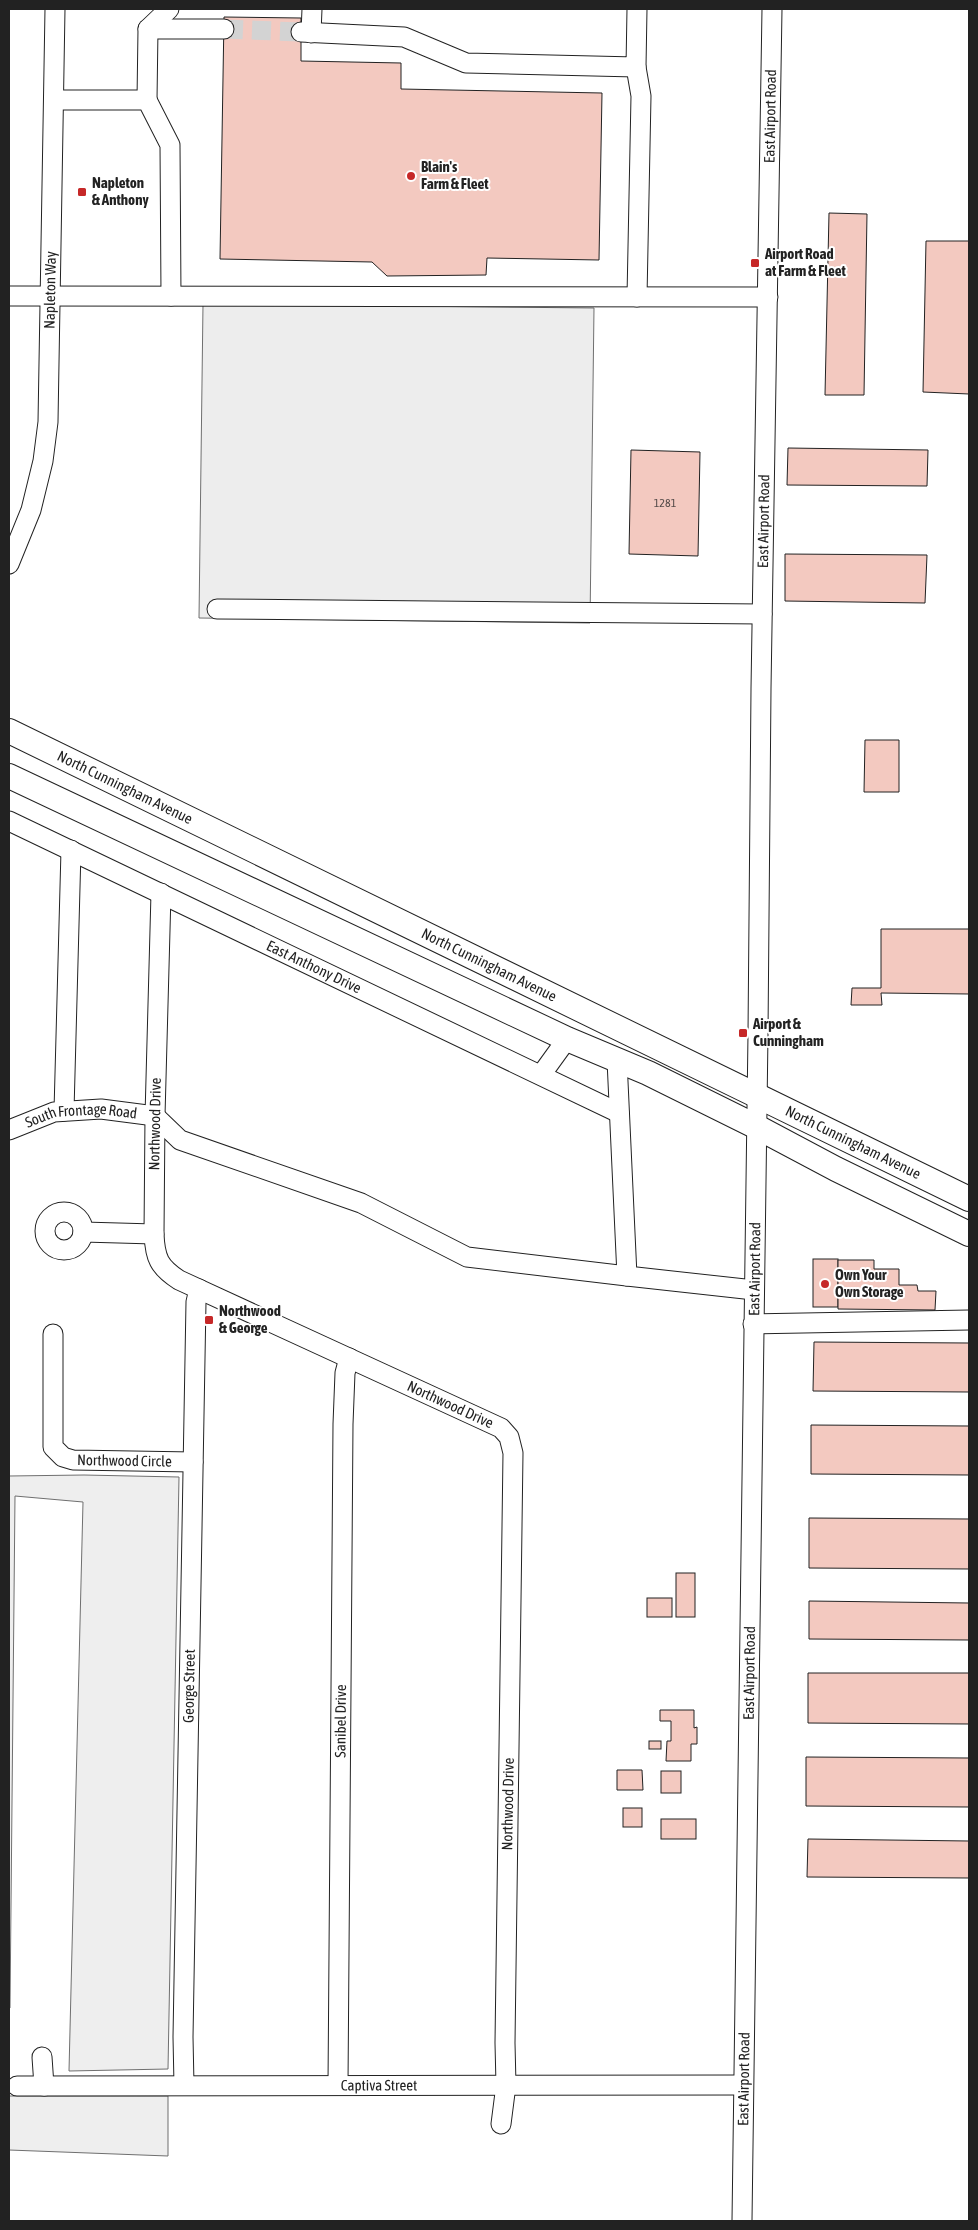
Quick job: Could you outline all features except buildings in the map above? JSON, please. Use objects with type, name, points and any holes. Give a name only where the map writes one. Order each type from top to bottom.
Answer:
[{"type":"main road","name":"North Cunningham Avenue","points":[[9,731],[969,1199]]},
{"type":"main road","name":"North Cunningham Avenue","points":[[9,776],[617,1060],[757,1127],[836,1169],[969,1234]]},
{"type":"street","name":"Napleton Way","points":[[9,564],[31,510],[43,461],[48,422],[55,9]]},
{"type":"street","points":[[169,9],[148,29],[147,100],[170,145],[171,296]]},
{"type":"street","points":[[312,9],[306,32],[404,37],[466,63],[636,67]]},
{"type":"street","points":[[636,9],[636,67],[640,96],[637,297]]},
{"type":"street","name":"East Airport Road","points":[[742,2221],[762,614],[772,9]]},
{"type":"street","points":[[148,29],[224,29]]},
{"type":"street","points":[[54,100],[147,100]]},
{"type":"street","points":[[9,296],[768,297]]},
{"type":"street","points":[[217,609],[762,614]]},
{"type":"street","name":"East Anthony Drive","points":[[9,821],[619,1113]]},
{"type":"street","points":[[64,1111],[71,850]]},
{"type":"street","name":"Northwood Drive","points":[[161,893],[154,1234],[158,1261],[166,1271],[199,1289],[500,1428],[509,1437],[513,1453],[506,2085],[502,2124]]},
{"type":"street","points":[[541,1075],[567,1038]]},
{"type":"street","points":[[617,1060],[627,1276]]},
{"type":"street","name":"South Frontage Road","points":[[9,1130],[54,1112],[64,1111],[101,1109],[155,1116]]},
{"type":"street","points":[[155,1116],[180,1140],[361,1203],[467,1257],[754,1290]]},
{"type":"street","points":[[83,1232],[154,1234]]},
{"type":"street","name":"George Street","points":[[184,2085],[183,2037],[192,1462],[196,1302],[199,1289]]},
{"type":"street","points":[[753,1324],[969,1320]]},
{"type":"street","name":"Northwood Circle","points":[[53,1334],[53,1447],[62,1457],[73,1460],[192,1462]]},
{"type":"street","name":"Sanibel Drive","points":[[338,2085],[343,1424],[345,1373],[349,1358]]},
{"type":"street","points":[[42,2057],[44,2086]]},
{"type":"street","name":"Captiva Street","points":[[16,2086],[743,2084]]},
{"type":"shaded area","points":[[203,304],[594,308],[590,623],[199,618]]},
{"type":"shaded area","points":[[9,1476],[179,1477],[168,2069],[69,2071],[83,1502],[15,1496],[9,2008]]},
{"type":"shaded area","points":[[9,2096],[168,2096],[168,2156],[9,2150]]},
{"type":"tunnel","points":[[224,29],[301,32]]},
{"type":"place","name":"Blain's Farm & Fleet","points":[[411,176]]},
{"type":"place","name":"Napleton & Anthony","points":[[82,192]]},
{"type":"place","name":"Airport Road at Farm & Fleet","points":[[755,263]]},
{"type":"place","name":"Airport & Cunningham","points":[[743,1033]]},
{"type":"place","name":"Own Your Own Storage","points":[[825,1284]]},
{"type":"place","name":"Northwood & George","points":[[209,1320]]}]
